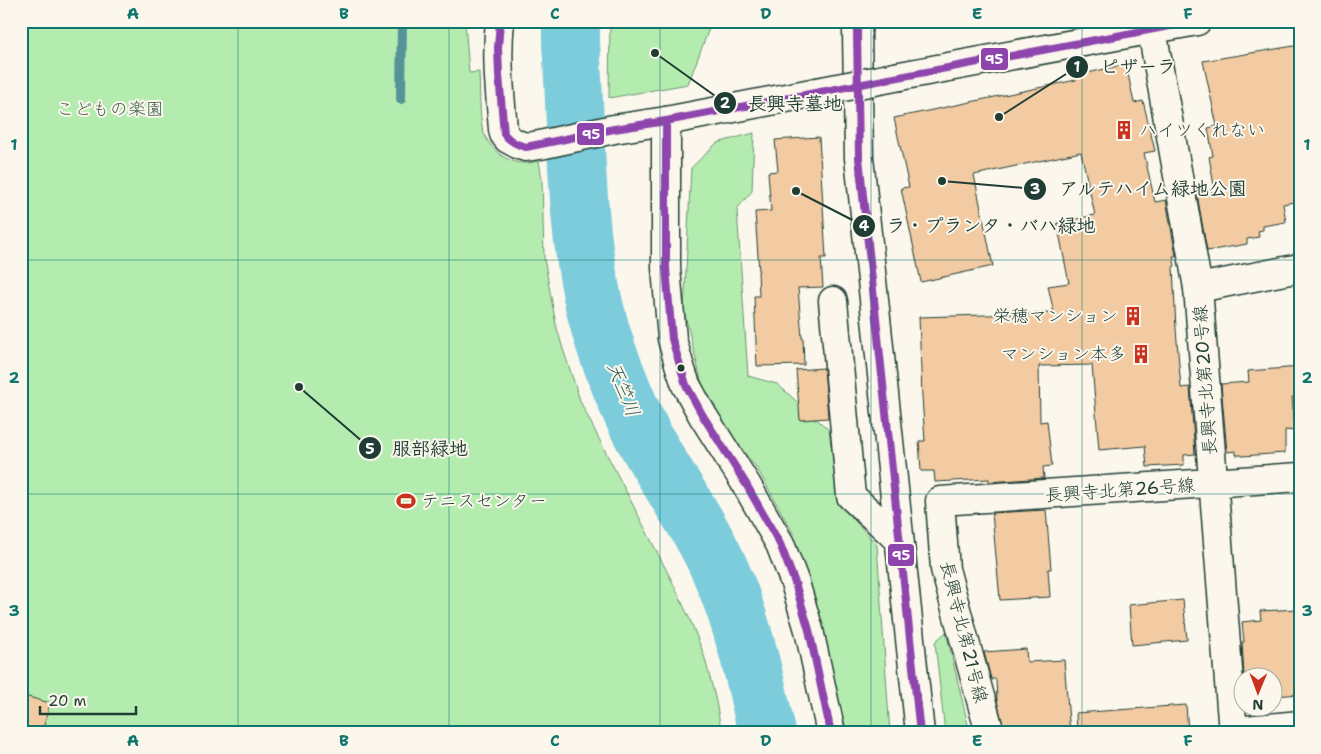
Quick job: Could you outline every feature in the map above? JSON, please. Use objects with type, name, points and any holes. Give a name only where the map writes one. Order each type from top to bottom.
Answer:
[{"type":"street","points":[[500,21],[499,84],[504,134],[512,142],[526,147],[1197,21]]},
{"type":"street","points":[[859,21],[857,32],[859,158],[920,733]]},
{"type":"street","name":"長興寺北第20号線","points":[[1152,30],[1198,288],[1233,732]]},
{"type":"street","points":[[666,121],[666,268],[672,338],[679,364],[686,385],[703,416],[746,484],[780,544],[809,630],[831,733]]},
{"type":"street","points":[[1198,288],[1300,268]]},
{"type":"street","points":[[833,301],[851,496],[899,540]]},
{"type":"street","name":"長興寺北第26号線","points":[[940,501],[1300,477]]},
{"type":"street","name":"長興寺北第21号線","points":[[940,501],[945,569],[990,733]]},
{"type":"street","points":[[1233,732],[1300,725]]},
{"type":"green space","name":"こどもの楽園","points":[[21,21],[465,21],[469,73],[479,72],[481,117],[486,138],[495,150],[513,161],[529,163],[539,161],[542,179],[544,258],[556,325],[563,349],[581,403],[691,622],[704,655],[722,733],[21,733]]},
{"type":"green space","points":[[610,21],[712,21],[688,84],[609,98]]},
{"type":"green space","points":[[754,133],[752,191],[737,209],[748,376],[777,384],[829,430],[840,504],[877,545],[890,733],[847,733],[821,628],[794,535],[758,470],[707,404],[684,311],[691,168],[717,143]]},
{"type":"green space","points":[[946,632],[970,733],[945,733],[935,642]]},
{"type":"building","points":[[1300,45],[1300,201],[1283,204],[1286,222],[1263,226],[1263,230],[1258,231],[1259,237],[1247,239],[1247,244],[1207,251],[1197,194],[1215,191],[1209,157],[1213,156],[1208,128],[1217,126],[1203,61]]},
{"type":"building","points":[[1126,64],[1134,103],[1143,101],[1155,151],[1144,153],[1155,202],[1166,200],[1176,256],[1173,256],[1175,266],[1173,267],[1181,388],[1190,387],[1195,454],[1184,455],[1184,465],[1147,467],[1145,446],[1099,450],[1092,365],[1039,366],[1040,422],[1047,421],[1052,466],[1043,467],[1044,478],[989,482],[989,479],[935,482],[934,471],[921,471],[919,441],[925,441],[919,317],[1054,313],[1048,286],[1069,283],[1057,223],[1095,215],[1081,152],[974,175],[993,266],[921,282],[901,188],[909,187],[894,118],[1076,80],[1075,76]]},
{"type":"building","points":[[819,137],[826,258],[821,258],[823,287],[798,288],[804,365],[757,366],[754,296],[759,296],[759,271],[755,212],[771,211],[768,172],[778,171],[775,140]]},
{"type":"building","points":[[1300,367],[1300,397],[1292,397],[1295,431],[1285,430],[1285,453],[1242,456],[1236,455],[1236,451],[1227,452],[1221,384],[1249,382],[1248,371]]},
{"type":"building","points":[[824,368],[828,418],[800,420],[796,370]]},
{"type":"building","points":[[1046,510],[1051,569],[1048,569],[1050,597],[1000,600],[992,513]]},
{"type":"building","points":[[1183,600],[1187,640],[1132,645],[1129,605]]},
{"type":"building","points":[[1300,609],[1300,694],[1284,695],[1284,666],[1243,666],[1242,622],[1261,620],[1260,611]]},
{"type":"building","points":[[1026,649],[1027,662],[1064,660],[1070,733],[1005,733],[997,701],[996,679],[991,679],[984,652]]},
{"type":"building","points":[[21,695],[50,703],[42,733],[21,733]]},
{"type":"building","points":[[1186,705],[1188,731],[1077,733],[1076,713]]},
{"type":"waterway","points":[[401,99],[402,21]]},
{"type":"waterway","name":"天竺川","points":[[571,21],[579,200],[588,277],[597,316],[608,353],[634,418],[654,455],[694,520],[720,570],[748,650],[767,733]]},
{"type":"transit line","name":"95","points":[[500,21],[498,48],[504,134],[514,142],[526,147],[1196,21]]},
{"type":"transit line","name":"95","points":[[859,21],[857,32],[859,158],[920,733]]},
{"type":"transit line","name":"95","points":[[666,121],[666,268],[672,339],[686,385],[780,544],[795,583],[809,630],[831,733]]},
{"type":"place","name":"長興寺墓地","points":[[655,53]]},
{"type":"place","name":"ピザーラ","points":[[999,117]]},
{"type":"place","name":"ハイツくれない","points":[[1124,130]]},
{"type":"place","name":"アルテハイム緑地公園","points":[[942,181]]},
{"type":"place","name":"ラ・プランタ・バハ緑地","points":[[796,191]]},
{"type":"place","name":"栄穂マンション","points":[[1133,316]]},
{"type":"place","name":"マンション本多","points":[[1141,354]]},
{"type":"place","name":"服部緑地","points":[[299,387]]},
{"type":"place","name":"テニスセンター","points":[[406,501]]}]
